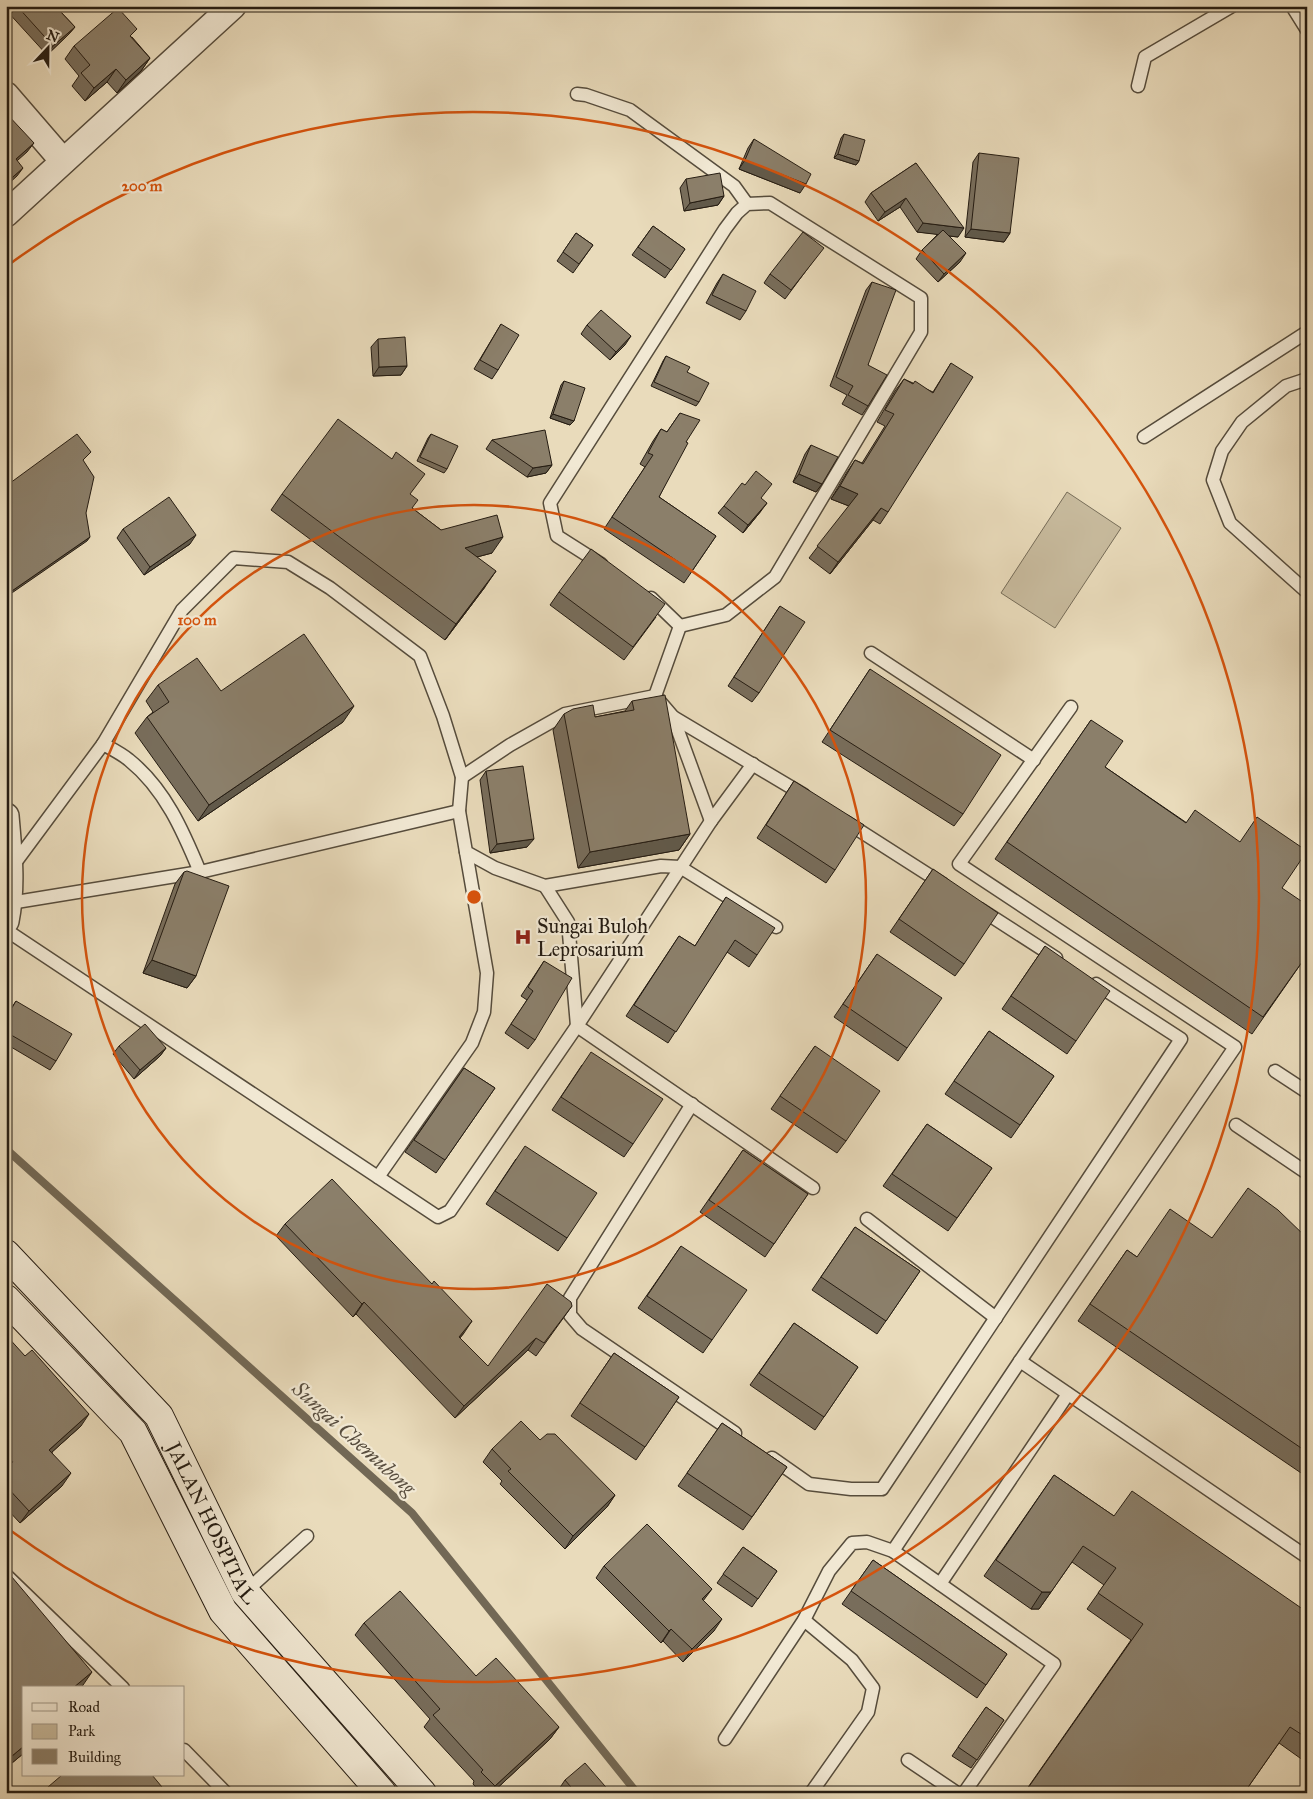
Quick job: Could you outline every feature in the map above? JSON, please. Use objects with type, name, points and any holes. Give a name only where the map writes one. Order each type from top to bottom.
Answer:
[{"type":"main road","name":"JALAN HOSPITAL","points":[[6,1254],[159,1416],[245,1592],[422,1793]]},
{"type":"main road","name":"JALAN HOSPITAL","points":[[6,1299],[133,1432],[223,1611],[382,1793]]},
{"type":"main road","points":[[223,1611],[245,1592]]},
{"type":"street","points":[[6,214],[233,6]]},
{"type":"street","points":[[6,95],[63,161]]},
{"type":"street","points":[[6,816],[10,869],[8,912]]},
{"type":"lane","points":[[1138,86],[1145,57],[1232,6]]},
{"type":"lane","points":[[1292,6],[1307,30]]},
{"type":"lane","points":[[577,94],[586,95],[630,110],[734,186],[747,204]]},
{"type":"lane","points":[[613,572],[557,536],[550,503],[725,229],[737,213],[747,204],[770,204],[921,298],[921,332],[775,577],[726,615],[680,626]]},
{"type":"lane","points":[[1144,437],[1307,332]]},
{"type":"lane","points":[[1307,379],[1286,386],[1242,422],[1222,451],[1213,480],[1230,523],[1307,592]]},
{"type":"lane","points":[[10,869],[103,744],[182,610],[234,558],[288,562],[330,588],[420,656],[443,716],[462,777],[460,811],[487,972],[484,1012],[472,1044],[378,1177]]},
{"type":"lane","points":[[646,592],[680,626]]},
{"type":"lane","points":[[655,696],[680,626]]},
{"type":"lane","points":[[871,653],[1034,760]]},
{"type":"lane","points":[[655,696],[673,717],[812,800]]},
{"type":"lane","points":[[462,777],[510,745],[565,714],[655,696]]},
{"type":"lane","points":[[893,1551],[1020,1361],[1235,1048],[959,864],[1071,707]]},
{"type":"lane","points":[[673,717],[711,821]]},
{"type":"lane","points":[[103,744],[128,759],[155,785],[181,827],[200,872]]},
{"type":"lane","points":[[6,930],[438,1217],[450,1211],[577,1026],[711,821],[754,764]]},
{"type":"lane","points":[[8,912],[200,872],[460,811]]},
{"type":"lane","points":[[837,816],[951,890]]},
{"type":"lane","points":[[466,852],[494,868],[545,886],[661,866],[680,868],[776,927]]},
{"type":"lane","points":[[545,886],[568,922],[577,1026]]},
{"type":"lane","points":[[968,901],[1066,965]]},
{"type":"lane","points":[[761,1450],[810,1484],[851,1489],[882,1489],[1181,1039],[1083,975]]},
{"type":"lane","points":[[577,1026],[813,1188]]},
{"type":"lane","points":[[1275,1071],[1307,1092]]},
{"type":"lane","points":[[692,1104],[570,1298],[570,1315],[582,1329],[744,1440]]},
{"type":"lane","points":[[1236,1126],[1307,1173]]},
{"type":"lane","points":[[867,1218],[996,1318]]},
{"type":"lane","points":[[1020,1361],[1307,1557]]},
{"type":"lane","points":[[940,1584],[1068,1394]]},
{"type":"lane","points":[[245,1592],[307,1536]]},
{"type":"lane","points":[[725,1740],[804,1620],[829,1571],[852,1543],[867,1542],[893,1551],[1054,1664],[964,1793]]},
{"type":"lane","points":[[6,1575],[121,1686]]},
{"type":"lane","points":[[804,1620],[852,1660],[873,1688],[868,1712],[810,1793]]},
{"type":"lane","points":[[185,1751],[226,1793]]},
{"type":"lane","points":[[908,1760],[958,1793]]},
{"type":"green space","points":[[1067,492],[1121,528],[1055,628],[1001,593]]},
{"type":"building","points":[[17,6],[62,6],[58,9],[75,27],[53,46]]},
{"type":"building","points":[[118,8],[137,29],[130,36],[150,58],[126,80],[116,69],[94,88],[81,73],[90,65],[74,46]]},
{"type":"building","points":[[6,113],[34,143],[16,159],[23,168],[6,183]]},
{"type":"building","points":[[844,134],[865,140],[859,161],[838,154]]},
{"type":"building","points":[[754,139],[811,174],[806,184],[745,160]]},
{"type":"building","points":[[979,153],[1019,158],[1010,233],[971,229]]},
{"type":"building","points":[[916,163],[964,228],[923,223],[906,198],[885,212],[871,193]]},
{"type":"building","points":[[720,173],[724,196],[690,203],[686,179]]},
{"type":"building","points":[[653,226],[685,249],[671,270],[638,247]]},
{"type":"building","points":[[943,230],[966,253],[944,274],[922,250]]},
{"type":"building","points":[[803,232],[824,248],[791,290],[770,274]]},
{"type":"building","points":[[576,233],[593,245],[579,264],[563,252]]},
{"type":"building","points":[[723,274],[756,291],[746,311],[712,295]]},
{"type":"building","points":[[872,282],[896,290],[868,365],[887,375],[868,406],[848,395],[853,386],[836,377]]},
{"type":"building","points":[[601,310],[631,336],[616,352],[587,325]]},
{"type":"building","points":[[501,324],[519,335],[498,370],[480,360]]},
{"type":"building","points":[[405,337],[407,366],[379,367],[378,339]]},
{"type":"building","points":[[666,356],[690,367],[687,372],[709,383],[699,402],[654,382]]},
{"type":"building","points":[[951,363],[973,377],[888,512],[881,508],[838,562],[817,546],[858,494],[840,486],[855,460],[863,464],[894,414],[885,410],[904,379],[913,384],[915,381],[933,393]]},
{"type":"building","points":[[564,381],[585,388],[574,421],[553,414]]},
{"type":"building","points":[[680,413],[700,420],[686,442],[688,443],[659,497],[716,536],[692,571],[612,517],[653,455],[648,453],[661,429],[667,432]]},
{"type":"building","points":[[338,419],[392,459],[396,452],[425,474],[410,494],[418,500],[412,508],[441,530],[497,515],[503,537],[465,548],[496,571],[456,624],[282,494]]},
{"type":"building","points":[[545,430],[552,465],[533,468],[492,440]]},
{"type":"building","points":[[77,434],[91,452],[83,460],[94,477],[86,513],[90,537],[6,595],[6,486]]},
{"type":"building","points":[[431,434],[458,446],[447,469],[420,457]]},
{"type":"building","points":[[811,445],[838,457],[822,484],[799,474]]},
{"type":"building","points":[[756,471],[772,484],[761,498],[767,503],[748,525],[724,506],[742,483],[745,485]]},
{"type":"building","points":[[169,497],[196,535],[150,567],[123,529]]},
{"type":"building","points":[[591,549],[665,604],[633,647],[559,592]]},
{"type":"building","points":[[780,606],[805,622],[759,693],[734,677]]},
{"type":"building","points":[[304,634],[354,706],[209,805],[147,717],[169,702],[158,685],[197,658],[221,691]]},
{"type":"building","points":[[870,669],[1001,755],[963,814],[830,730]]},
{"type":"building","points":[[665,695],[690,834],[590,852],[564,714],[573,709],[593,705],[595,717],[634,710],[632,701]]},
{"type":"building","points":[[1091,720],[1123,741],[1105,767],[1186,823],[1195,810],[1240,842],[1257,817],[1307,851],[1282,888],[1307,905],[1307,955],[1263,1017],[1007,842]]},
{"type":"building","points":[[523,766],[534,839],[497,844],[486,771]]},
{"type":"building","points":[[794,781],[864,825],[835,870],[766,825]]},
{"type":"building","points":[[933,869],[998,913],[964,964],[899,919]]},
{"type":"building","points":[[187,871],[229,886],[196,976],[152,960],[184,872]]},
{"type":"building","points":[[726,897],[775,928],[757,955],[735,940],[676,1032],[634,1005],[679,936],[695,946]]},
{"type":"building","points":[[1045,946],[1110,991],[1076,1041],[1011,996]]},
{"type":"building","points":[[877,954],[942,998],[907,1048],[843,1004]]},
{"type":"building","points":[[544,961],[572,978],[535,1040],[511,1024],[533,991],[528,987]]},
{"type":"building","points":[[16,1001],[72,1034],[56,1061],[6,1032],[6,1018]]},
{"type":"building","points":[[145,1024],[166,1048],[140,1070],[119,1046]]},
{"type":"building","points":[[989,1031],[1054,1076],[1020,1125],[954,1081]]},
{"type":"building","points":[[815,1046],[880,1091],[846,1141],[780,1096]]},
{"type":"building","points":[[591,1052],[663,1099],[633,1144],[561,1097]]},
{"type":"building","points":[[464,1068],[495,1088],[445,1160],[414,1140]]},
{"type":"building","points":[[927,1124],[992,1168],[957,1218],[892,1174]]},
{"type":"building","points":[[525,1146],[597,1193],[567,1238],[495,1191]]},
{"type":"building","points":[[743,1150],[808,1194],[774,1244],[709,1200]]},
{"type":"building","points":[[332,1179],[432,1284],[434,1281],[472,1321],[459,1337],[488,1366],[547,1284],[571,1302],[572,1306],[544,1343],[536,1338],[464,1406],[364,1302],[362,1304],[285,1224]]},
{"type":"building","points":[[1248,1188],[1278,1210],[1307,1238],[1307,1452],[1090,1304],[1127,1250],[1137,1257],[1170,1209],[1212,1238]]},
{"type":"building","points":[[855,1227],[920,1271],[886,1321],[821,1277]]},
{"type":"building","points":[[681,1246],[747,1290],[712,1340],[647,1296]]},
{"type":"building","points":[[794,1323],[858,1367],[824,1417],[759,1373]]},
{"type":"building","points":[[6,1335],[25,1356],[32,1350],[89,1414],[49,1450],[71,1473],[29,1511],[6,1486],[6,1468],[13,1462],[6,1454]]},
{"type":"building","points":[[614,1353],[679,1397],[645,1447],[580,1403]]},
{"type":"building","points":[[521,1421],[540,1440],[547,1434],[555,1434],[615,1495],[573,1536],[508,1471],[511,1469],[492,1449]]},
{"type":"building","points":[[722,1423],[787,1467],[752,1517],[687,1473]]},
{"type":"building","points":[[1054,1475],[1114,1516],[1132,1491],[1307,1612],[1307,1738],[1290,1727],[1244,1793],[1035,1793],[1028,1788],[1143,1624],[1098,1593],[1116,1568],[1083,1546],[1051,1592],[1042,1592],[996,1560]]},
{"type":"building","points":[[647,1524],[712,1589],[702,1599],[722,1619],[692,1649],[671,1629],[669,1631],[604,1566]]},
{"type":"building","points":[[743,1547],[777,1571],[758,1599],[723,1574]]},
{"type":"building","points":[[873,1560],[1007,1654],[986,1685],[851,1591]]},
{"type":"building","points":[[6,1570],[92,1672],[75,1686],[22,1686],[22,1748],[6,1761],[6,1677],[11,1674],[6,1668]]},
{"type":"building","points":[[400,1591],[476,1676],[496,1658],[559,1727],[495,1786],[433,1715],[440,1709],[364,1623]]},
{"type":"building","points":[[986,1707],[1004,1720],[977,1760],[958,1747]]},
{"type":"building","points":[[585,1763],[611,1793],[576,1793],[565,1780]]},
{"type":"building","points":[[61,1776],[153,1776],[167,1793],[41,1793]]},
{"type":"waterway","name":"Sungai Chemubong","points":[[6,1149],[412,1513],[637,1793]]},
{"type":"place","name":"Sungai Buloh Leprosarium","points":[[523,937]]}]
